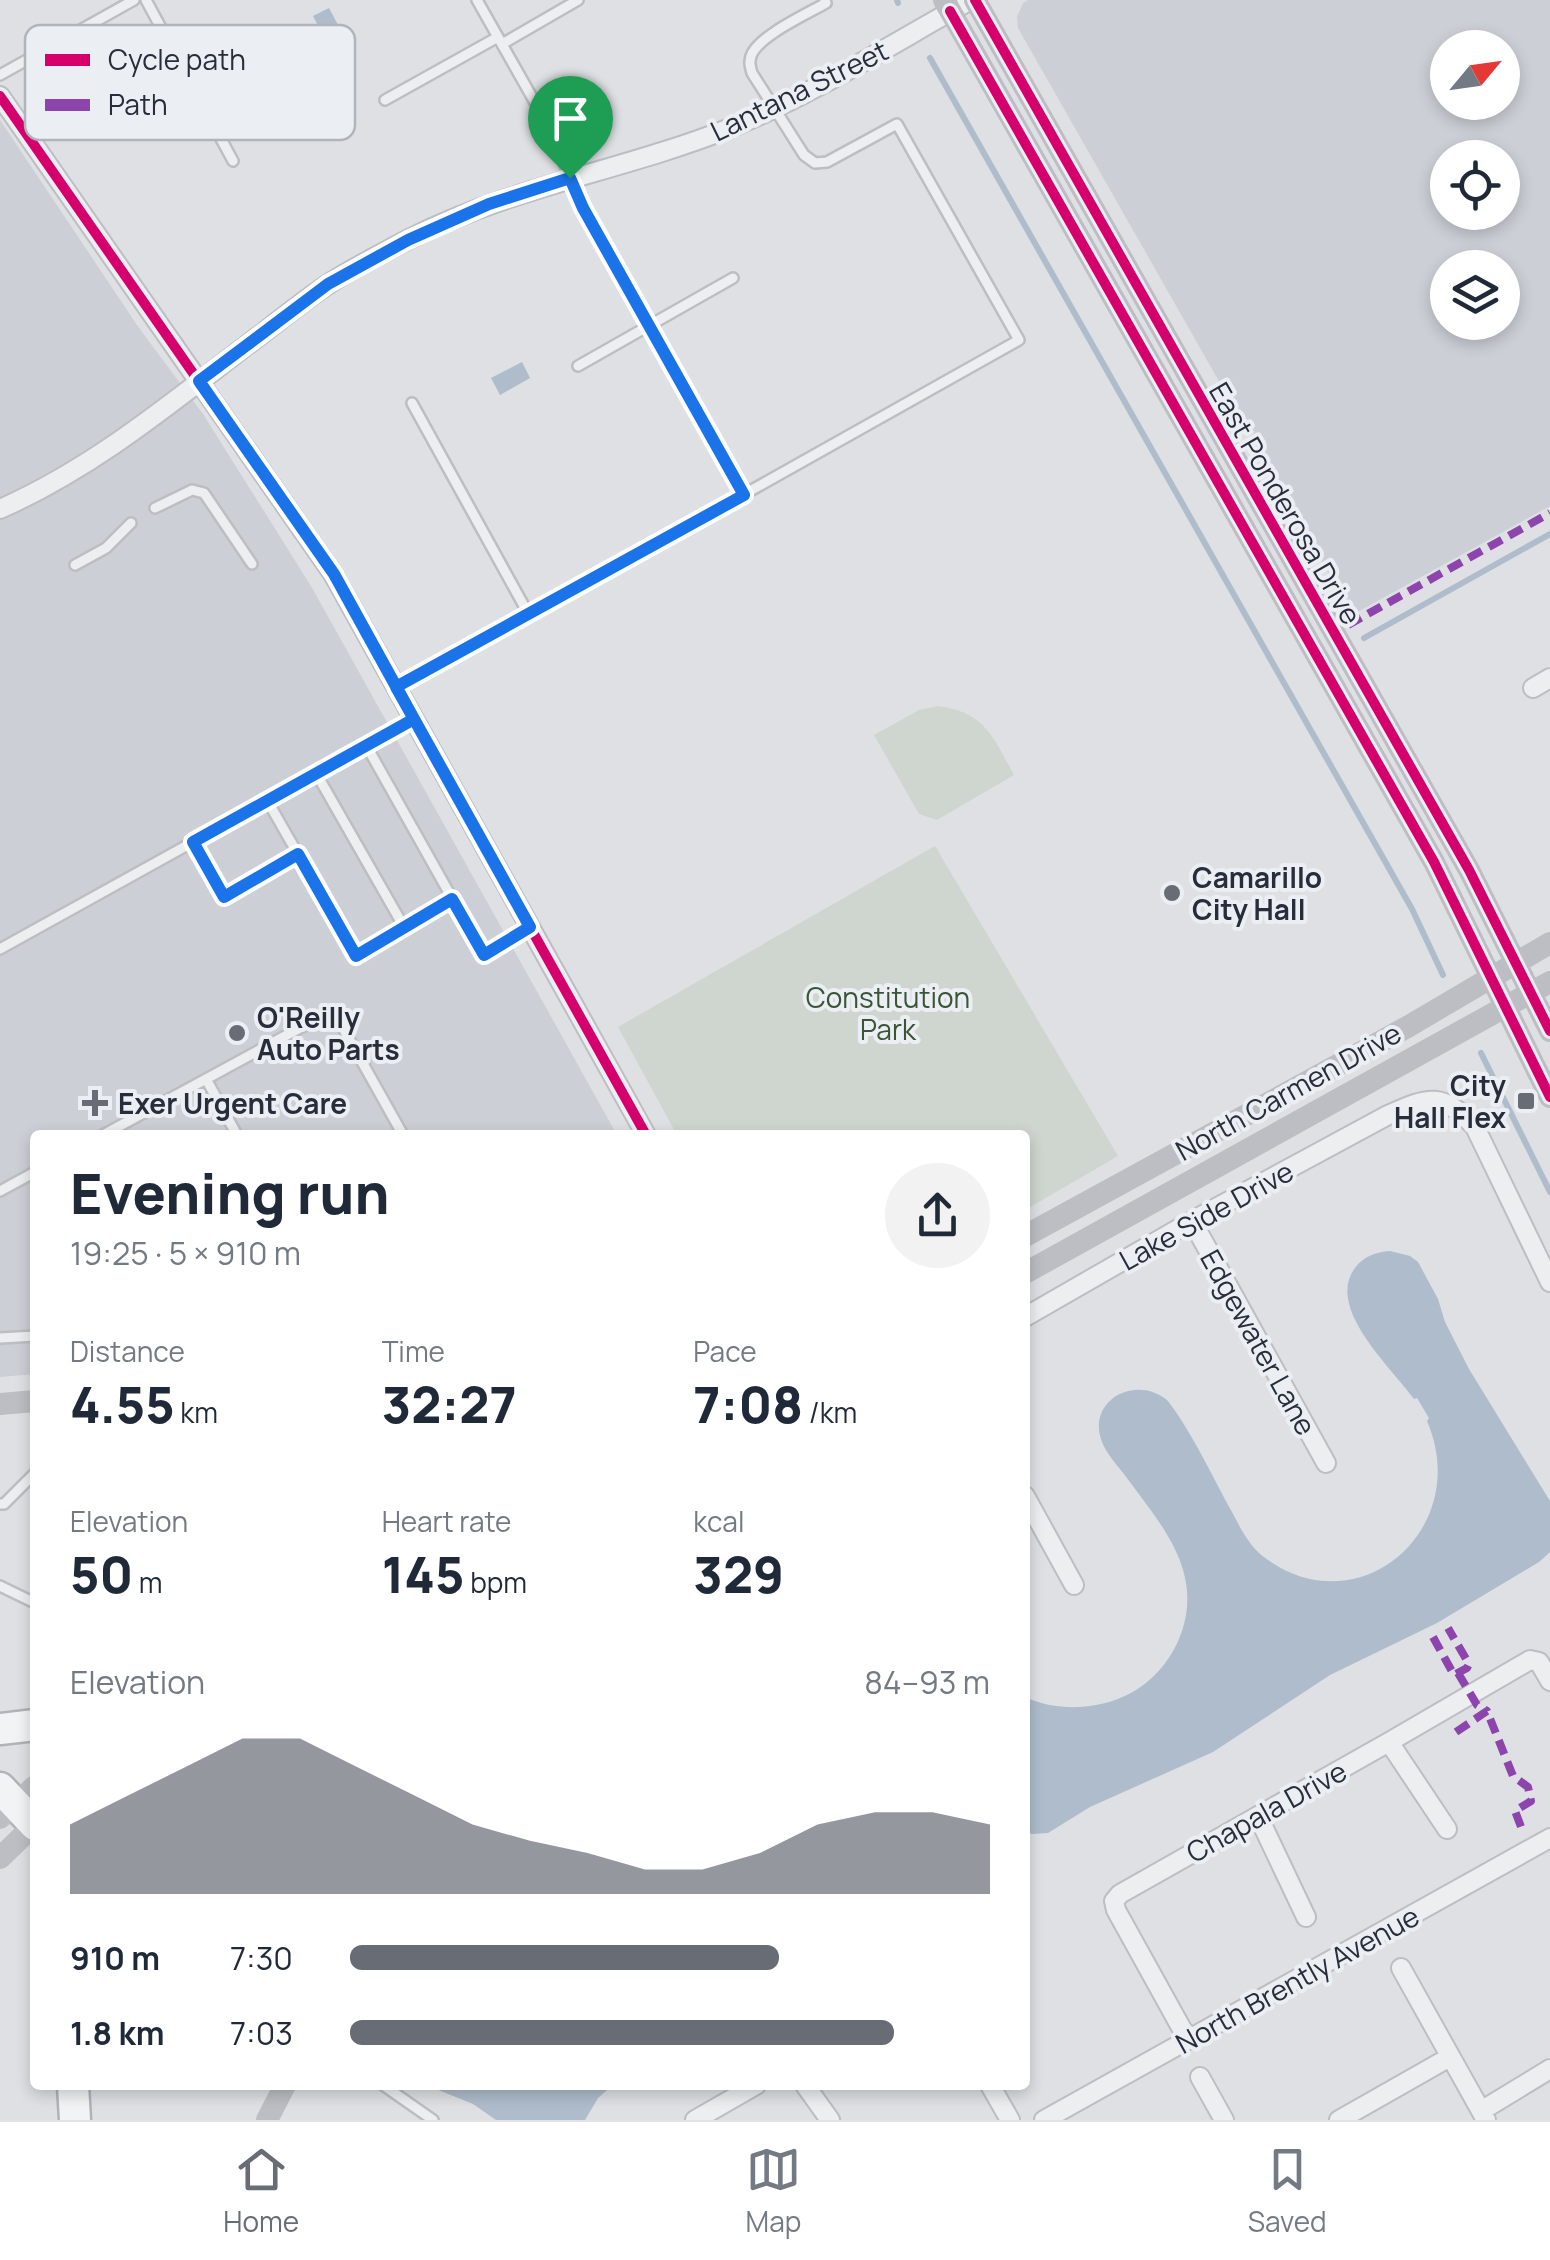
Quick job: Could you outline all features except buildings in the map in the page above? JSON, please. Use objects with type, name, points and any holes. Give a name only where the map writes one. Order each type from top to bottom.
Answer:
[{"type":"highway","points":[[0,1729],[30,1726]]},
{"type":"highway","points":[[74,2090],[75,2120]]},
{"type":"main road","name":"East Ponderosa Drive","points":[[960,3],[1169,344],[1450,836],[1516,963],[1540,987],[1550,1032]]},
{"type":"main road","name":"East Ponderosa Drive","points":[[960,3],[1426,848],[1550,1097]]},
{"type":"main road","name":"North Carmen Drive","points":[[1030,1233],[1408,1026],[1550,943]]},
{"type":"main road","name":"North Carmen Drive","points":[[1030,1270],[1540,987]]},
{"type":"main road","points":[[0,1404],[30,1401]]},
{"type":"main road","points":[[0,1858],[22,1810]]},
{"type":"main road","points":[[266,2120],[282,2090]]},
{"type":"street","name":"Lantana Street","points":[[0,509],[36,493],[114,446],[328,284],[408,240],[489,204],[682,146],[774,108],[960,3]]},
{"type":"street","points":[[0,96],[25,132]]},
{"type":"street","points":[[31,140],[334,574],[643,1130]]},
{"type":"street","points":[[1533,688],[1550,678]]},
{"type":"street","name":"Lake Side Drive","points":[[1030,1314],[1192,1221],[1420,1101],[1456,1107],[1476,1127],[1550,1282]]},
{"type":"street","name":"Edgewater Lane","points":[[1192,1221],[1326,1463]]},
{"type":"street","points":[[1030,1505],[1074,1585]]},
{"type":"street","name":"Chapala Drive","points":[[1188,2040],[1116,1910],[1114,1901],[1120,1894],[1530,1660],[1539,1662],[1550,1681]]},
{"type":"street","points":[[1389,1742],[1447,1829]]},
{"type":"street","points":[[1258,1816],[1306,1916]]},
{"type":"street","name":"North Brently Avenue","points":[[1044,2120],[1550,1838]]},
{"type":"street","points":[[1400,1968],[1484,2115],[1550,2069]]},
{"type":"street","points":[[1339,2120],[1450,2057]]},
{"type":"street","points":[[1200,2077],[1224,2120]]},
{"type":"street","points":[[695,2120],[747,2090]]},
{"type":"street","points":[[809,2090],[830,2120]]},
{"type":"street","points":[[993,2090],[1010,2120]]},
{"type":"lane","points":[[89,25],[134,0]]},
{"type":"lane","points":[[146,0],[159,25]]},
{"type":"lane","points":[[477,0],[550,128],[583,208],[744,495]]},
{"type":"lane","points":[[385,100],[578,0]]},
{"type":"lane","points":[[396,687],[1018,340],[897,124],[826,162],[815,164],[804,155],[752,73],[752,54],[760,42],[825,0]]},
{"type":"lane","points":[[0,74],[25,60]]},
{"type":"lane","points":[[221,140],[232,160]]},
{"type":"lane","points":[[578,366],[733,278]]},
{"type":"lane","points":[[412,403],[529,615]]},
{"type":"lane","points":[[156,508],[192,490],[204,494],[252,564]]},
{"type":"lane","points":[[75,565],[106,548],[131,523]]},
{"type":"lane","points":[[0,950],[414,719]]},
{"type":"lane","points":[[366,745],[484,955],[530,927]]},
{"type":"lane","points":[[316,773],[404,927]]},
{"type":"lane","points":[[267,800],[356,956],[452,899]]},
{"type":"lane","points":[[193,842],[224,897],[298,854]]},
{"type":"lane","points":[[111,1130],[334,1010],[400,1130]]},
{"type":"lane","points":[[206,1079],[234,1130]]},
{"type":"lane","points":[[0,1190],[30,1175]]},
{"type":"lane","points":[[0,1338],[30,1336]]},
{"type":"lane","points":[[0,1504],[30,1478]]},
{"type":"lane","points":[[0,1586],[30,1601]]},
{"type":"lane","points":[[390,2090],[434,2120]]},
{"type":"shaded area","points":[[1028,0],[1550,0],[1550,506],[1352,615],[1018,28],[1017,17]]},
{"type":"shaded area","points":[[0,120],[139,328],[203,414],[311,586],[614,1130],[30,1130],[30,1374],[0,1377]]},
{"type":"green space","points":[[938,706],[977,720],[993,738],[1014,775],[937,820],[919,814],[874,735],[919,710]]},
{"type":"green space","name":"Constitution Park","points":[[935,846],[1118,1156],[1030,1207],[1030,1130],[674,1130],[618,1027]]},
{"type":"water","points":[[329,8],[338,25],[318,25],[313,16]]},
{"type":"water","points":[[522,362],[530,378],[500,395],[491,378]]},
{"type":"water","points":[[1380,1252],[1410,1256],[1418,1262],[1469,1369],[1550,1501],[1550,1552],[1437,1623],[1330,1675],[1213,1752],[1090,1807],[1048,1833],[1030,1833],[1030,1699],[1077,1707],[1129,1694],[1147,1682],[1168,1659],[1182,1631],[1187,1608],[1187,1586],[1174,1546],[1102,1442],[1101,1414],[1116,1396],[1141,1390],[1167,1400],[1251,1545],[1268,1560],[1304,1577],[1339,1581],[1372,1573],[1400,1555],[1422,1529],[1435,1497],[1437,1460],[1429,1418],[1365,1337],[1348,1301],[1348,1284],[1355,1268]]},
{"type":"water","points":[[438,2090],[607,2090],[585,2120],[496,2120],[473,2104]]},
{"type":"waterway","points":[[930,58],[1412,909],[1443,975]]},
{"type":"waterway","points":[[1364,638],[1550,534]]},
{"type":"waterway","points":[[1481,1053],[1550,1192]]},
{"type":"marked path","points":[[1348,625],[1550,513]]},
{"type":"marked path","points":[[1433,1637],[1454,1675],[1467,1668],[1469,1664],[1448,1628]]},
{"type":"marked path","points":[[1458,1673],[1477,1705],[1487,1711]]},
{"type":"marked path","points":[[1456,1732],[1487,1711],[1513,1776],[1528,1787],[1531,1801],[1515,1811],[1523,1832]]},
{"type":"cycle path","points":[[975,0],[1469,870],[1550,1031]]},
{"type":"cycle path","points":[[950,11],[1434,862],[1550,1097]]},
{"type":"cycle path","points":[[0,96],[25,132]]},
{"type":"cycle path","points":[[31,140],[333,574],[643,1130]]},
{"type":"place","name":"Camarillo City Hall","points":[[1172,893]]},
{"type":"place","name":"O'Reilly Auto Parts","points":[[237,1033]]},
{"type":"place","name":"City Hall Flex","points":[[1526,1101]]},
{"type":"place","name":"Exer Urgent Care","points":[[95,1103]]},
{"type":"route","points":[[570,178],[489,204],[408,240],[328,284],[199,381],[334,574],[396,687],[414,719],[193,842],[224,897],[298,854],[356,956],[452,899],[484,955],[530,927],[414,719],[396,687],[744,495],[583,208],[570,178]]}]
